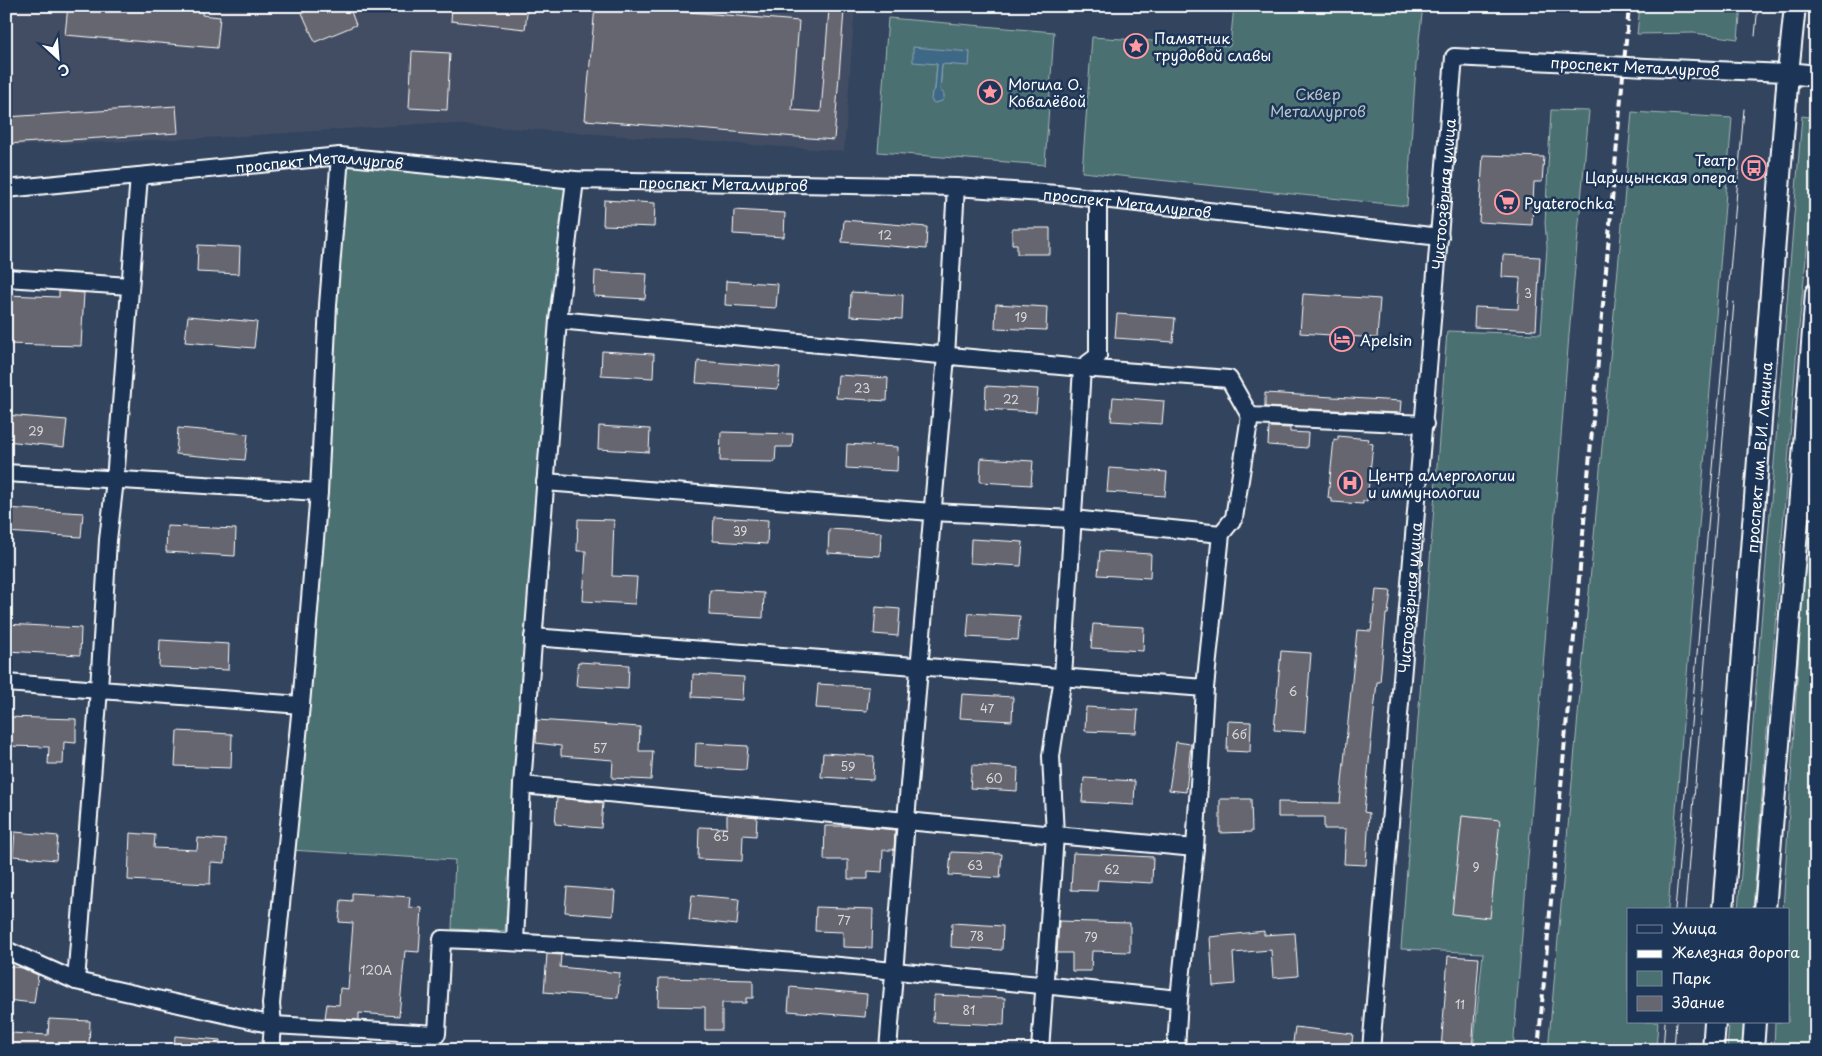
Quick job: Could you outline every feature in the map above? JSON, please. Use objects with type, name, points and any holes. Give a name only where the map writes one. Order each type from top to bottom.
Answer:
[{"type":"main road","name":"проспект им. В.И. Ленина","points":[[1723,908],[1788,73],[1795,6]]},
{"type":"main road","name":"проспект Металлургов","points":[[1788,73],[1816,76]]},
{"type":"main road","points":[[1765,908],[1808,509],[1816,293]]},
{"type":"main road","points":[[1713,1050],[1715,1024]]},
{"type":"main road","points":[[1753,1050],[1755,1024]]},
{"type":"street","name":"проспект Металлургов","points":[[1454,57],[1788,73]]},
{"type":"street","name":"Чистоозёрная улица","points":[[1371,1050],[1454,57]]},
{"type":"street","name":"проспект Металлургов","points":[[6,189],[340,156],[574,180],[956,187],[1098,198],[1440,237]]},
{"type":"street","points":[[271,1050],[273,1024],[271,1004],[320,492],[328,305],[340,156]]},
{"type":"street","points":[[76,981],[99,689],[108,540],[115,480],[139,176]]},
{"type":"street","points":[[514,942],[522,785],[545,482],[558,320],[574,180]]},
{"type":"street","points":[[888,1050],[946,356],[956,187]]},
{"type":"street","points":[[1040,1050],[1056,835],[1051,756],[1062,677],[1082,368],[1098,356],[1098,198]]},
{"type":"street","points":[[6,278],[130,286]]},
{"type":"street","points":[[558,320],[1082,368],[1229,379],[1250,416],[1234,518],[1221,534],[1205,688],[1195,848],[1179,999],[1176,1050]]},
{"type":"street","points":[[1250,416],[1424,424]]},
{"type":"street","points":[[6,473],[320,492]]},
{"type":"street","points":[[545,482],[932,512],[1072,519],[1221,534]]},
{"type":"street","points":[[533,638],[1205,688]]},
{"type":"street","points":[[6,683],[301,705]]},
{"type":"street","points":[[522,785],[1195,848]]},
{"type":"street","points":[[6,950],[76,981],[273,1024],[437,1034],[442,939],[514,942],[894,970],[1179,999]]},
{"type":"shaded area","points":[[6,6],[855,6],[844,151],[435,123],[227,137],[6,146]]},
{"type":"shaded area","points":[[913,47],[970,52],[969,66],[942,64],[940,90],[944,94],[944,98],[942,101],[934,103],[931,100],[932,92],[935,90],[937,64],[913,62]]},
{"type":"green space","name":"Сквер Металлургов","points":[[1234,6],[1423,6],[1416,65],[1407,206],[1082,172],[1092,37],[1230,46]]},
{"type":"green space","points":[[1640,6],[1741,6],[1738,39],[1694,33],[1637,34]]},
{"type":"green space","points":[[1811,6],[1816,6],[1816,38],[1812,37],[1810,30]]},
{"type":"green space","points":[[888,18],[1054,32],[1045,165],[878,152]],"holes":[[[970,52],[942,64],[940,90],[932,92],[935,90],[937,64]]]},
{"type":"green space","points":[[1551,110],[1589,111],[1569,335],[1513,1050],[1473,1050],[1483,953],[1401,949],[1447,331],[1541,334],[1547,247],[1545,223]]},
{"type":"green space","points":[[1632,112],[1732,118],[1668,908],[1627,908],[1627,1024],[1658,1024],[1656,1050],[1548,1050]]},
{"type":"green space","points":[[1802,116],[1816,118],[1816,161],[1797,347],[1753,908],[1738,908]]},
{"type":"green space","points":[[339,160],[566,180],[505,931],[452,929],[455,860],[290,850]]},
{"type":"green space","points":[[1806,532],[1816,533],[1816,1050],[1774,1050],[1775,1024],[1790,1024],[1790,908],[1783,908]]},
{"type":"green space","points":[[1729,1024],[1744,1024],[1742,1050],[1727,1050]]},
{"type":"building","points":[[68,6],[101,9],[102,6],[203,6],[202,15],[220,17],[217,48],[65,35]]},
{"type":"building","points":[[318,6],[349,6],[356,25],[315,42],[302,13]]},
{"type":"building","points":[[452,6],[528,6],[525,29],[451,21]]},
{"type":"building","points":[[595,6],[616,6],[799,21],[792,110],[821,112],[829,9],[844,11],[834,140],[585,120]]},
{"type":"building","points":[[412,51],[450,53],[447,110],[409,108]]},
{"type":"building","points":[[176,106],[178,133],[6,144],[6,117]]},
{"type":"building","name":"Pyaterochka","points":[[1483,155],[1544,157],[1542,182],[1534,182],[1532,225],[1479,222]]},
{"type":"building","points":[[604,200],[655,203],[654,227],[603,225]]},
{"type":"building","points":[[734,210],[785,213],[784,237],[733,234]]},
{"type":"building","points":[[844,220],[927,227],[926,249],[842,242]]},
{"type":"building","points":[[1012,228],[1050,228],[1050,254],[1017,254],[1017,244],[1012,244]]},
{"type":"building","points":[[198,245],[240,247],[239,274],[197,272]]},
{"type":"building","points":[[1503,255],[1540,257],[1536,330],[1474,327],[1475,307],[1518,309],[1520,278],[1502,277]]},
{"type":"building","points":[[595,271],[647,274],[645,299],[594,296]]},
{"type":"building","points":[[726,281],[778,284],[776,308],[725,305]]},
{"type":"building","points":[[59,291],[84,293],[81,346],[6,344],[6,295],[59,297]]},
{"type":"building","points":[[851,292],[903,295],[902,319],[850,316]]},
{"type":"building","points":[[1303,294],[1380,299],[1377,338],[1300,333]]},
{"type":"building","points":[[996,304],[1047,307],[1046,330],[995,328]]},
{"type":"building","points":[[1117,314],[1175,318],[1173,342],[1115,338]]},
{"type":"building","points":[[188,316],[257,322],[254,348],[185,342]]},
{"type":"building","points":[[602,351],[654,354],[653,378],[601,375]]},
{"type":"building","points":[[698,361],[780,367],[778,389],[696,383]]},
{"type":"building","points":[[838,375],[888,378],[887,401],[836,398]]},
{"type":"building","points":[[986,386],[1038,389],[1036,412],[985,409]]},
{"type":"building","points":[[1265,393],[1401,401],[1400,413],[1265,407]]},
{"type":"building","points":[[1113,397],[1164,401],[1162,424],[1111,421]]},
{"type":"building","points":[[6,415],[67,420],[64,447],[6,441]]},
{"type":"building","points":[[599,426],[650,429],[649,452],[598,449]]},
{"type":"building","points":[[1269,427],[1290,428],[1290,432],[1308,433],[1307,448],[1268,445]]},
{"type":"building","points":[[178,428],[248,434],[245,460],[176,454]]},
{"type":"building","points":[[721,432],[793,434],[792,447],[776,447],[775,462],[720,461]]},
{"type":"building","points":[[1338,436],[1369,439],[1368,443],[1373,444],[1367,501],[1363,501],[1363,504],[1332,502],[1332,499],[1328,498],[1334,439],[1338,440]]},
{"type":"building","points":[[847,444],[898,447],[897,471],[846,468]]},
{"type":"building","points":[[981,458],[1033,461],[1031,485],[980,482]]},
{"type":"building","points":[[1109,468],[1167,472],[1165,496],[1107,492]]},
{"type":"building","points":[[6,508],[83,513],[81,537],[6,532]]},
{"type":"building","points":[[714,517],[768,520],[767,544],[713,541]]},
{"type":"building","points":[[578,519],[614,520],[612,576],[637,577],[635,604],[583,601],[586,551],[577,551]]},
{"type":"building","points":[[167,526],[236,529],[235,556],[166,552]]},
{"type":"building","points":[[829,529],[881,532],[880,556],[828,553]]},
{"type":"building","points":[[971,539],[1023,542],[1021,566],[970,563]]},
{"type":"building","points":[[1100,551],[1151,554],[1150,578],[1098,575]]},
{"type":"building","points":[[710,590],[764,593],[763,618],[709,615]]},
{"type":"building","points":[[1376,590],[1391,591],[1388,614],[1386,614],[1380,682],[1377,682],[1364,812],[1369,813],[1366,865],[1344,864],[1346,829],[1324,829],[1324,817],[1278,817],[1278,802],[1340,803],[1357,630],[1371,631]]},
{"type":"building","points":[[876,607],[900,609],[898,636],[874,634]]},
{"type":"building","points":[[969,613],[1020,616],[1018,640],[967,637]]},
{"type":"building","points":[[6,624],[81,628],[80,655],[6,651]]},
{"type":"building","points":[[1093,624],[1144,627],[1143,651],[1091,648]]},
{"type":"building","points":[[160,640],[229,644],[228,670],[159,667]]},
{"type":"building","points":[[1281,651],[1311,653],[1305,732],[1274,730]]},
{"type":"building","points":[[578,662],[629,665],[628,689],[576,686]]},
{"type":"building","points":[[693,674],[744,677],[743,700],[692,697]]},
{"type":"building","points":[[818,684],[869,687],[867,711],[816,708]]},
{"type":"building","points":[[962,694],[1013,697],[1012,721],[960,718]]},
{"type":"building","points":[[1086,707],[1138,710],[1136,733],[1085,731]]},
{"type":"building","points":[[6,717],[76,719],[76,743],[64,742],[63,764],[48,764],[49,747],[6,746]]},
{"type":"building","points":[[537,720],[640,727],[639,751],[653,751],[651,780],[612,778],[613,760],[561,756],[561,746],[536,743]]},
{"type":"building","points":[[1228,721],[1251,722],[1250,752],[1227,751]]},
{"type":"building","points":[[177,731],[232,734],[231,768],[175,766]]},
{"type":"building","points":[[1176,742],[1191,744],[1186,792],[1169,790]]},
{"type":"building","points":[[696,743],[748,746],[746,770],[695,767]]},
{"type":"building","points":[[823,753],[874,756],[873,780],[821,777]]},
{"type":"building","points":[[972,765],[1018,768],[1017,791],[970,788]]},
{"type":"building","points":[[1084,778],[1135,781],[1134,805],[1082,802]]},
{"type":"building","points":[[557,798],[603,803],[601,828],[555,824]]},
{"type":"building","points":[[1220,799],[1251,799],[1252,832],[1220,833]]},
{"type":"building","points":[[727,814],[757,817],[756,836],[743,835],[742,861],[698,859],[699,827],[727,828]]},
{"type":"building","points":[[1462,816],[1500,820],[1490,918],[1452,914]]},
{"type":"building","points":[[825,826],[853,826],[895,830],[894,850],[883,850],[882,872],[868,871],[868,879],[848,879],[848,860],[824,860]]},
{"type":"building","points":[[15,832],[58,836],[56,860],[13,856]]},
{"type":"building","points":[[130,833],[155,835],[154,848],[197,850],[198,838],[226,840],[225,863],[211,862],[210,884],[128,880]]},
{"type":"building","points":[[951,852],[1002,854],[1000,878],[949,875]]},
{"type":"building","points":[[1073,853],[1153,857],[1152,883],[1098,880],[1097,891],[1071,890]]},
{"type":"building","points":[[567,887],[615,891],[613,916],[565,912]]},
{"type":"building","points":[[352,893],[410,897],[409,907],[422,908],[419,952],[405,951],[399,1016],[359,1013],[359,1020],[325,1018],[327,1004],[339,1005],[340,988],[348,989],[353,923],[339,922],[341,900],[352,901]]},
{"type":"building","points":[[692,895],[739,899],[737,925],[689,920]]},
{"type":"building","points":[[816,907],[873,909],[872,948],[843,947],[843,932],[815,931]]},
{"type":"building","points":[[1059,921],[1130,923],[1130,952],[1092,951],[1091,971],[1072,971],[1072,953],[1057,953]]},
{"type":"building","points":[[952,923],[1003,926],[1002,950],[951,947]]},
{"type":"building","points":[[1264,931],[1264,935],[1295,933],[1298,976],[1273,978],[1271,950],[1233,953],[1235,984],[1213,986],[1210,937]]},
{"type":"building","points":[[547,954],[561,955],[560,967],[620,973],[618,998],[544,992]]},
{"type":"building","points":[[1448,956],[1479,958],[1472,1050],[1441,1050]]},
{"type":"building","points":[[6,966],[22,968],[38,975],[34,1003],[6,1000]]},
{"type":"building","points":[[659,978],[753,980],[753,998],[746,998],[746,1003],[722,1003],[722,1030],[705,1030],[705,1007],[658,1006]]},
{"type":"building","points":[[790,987],[867,994],[865,1017],[788,1011]]},
{"type":"building","points":[[934,995],[1005,998],[1004,1025],[933,1022]]},
{"type":"building","points":[[49,1019],[90,1021],[89,1050],[10,1050],[11,1033],[48,1035]]},
{"type":"building","points":[[1295,1027],[1353,1034],[1351,1050],[1292,1050]]},
{"type":"building","points":[[175,1036],[220,1040],[220,1050],[174,1050]]},
{"type":"tram line","points":[[1755,36],[1758,6]]},
{"type":"tram line","points":[[1675,908],[1744,109]]},
{"type":"tram line","points":[[1685,908],[1734,302]]},
{"type":"tram line","points":[[1663,1050],[1665,1024]]},
{"type":"tram line","points":[[1674,1050],[1676,1024]]},
{"type":"railway","points":[[1538,1050],[1629,6]]},
{"type":"place","name":"Памятник трудовой славы","points":[[1136,46]]},
{"type":"place","name":"Могила О. Ковалёвой","points":[[990,92]]},
{"type":"place","name":"Театр Царицынская опера","points":[[1754,168]]},
{"type":"place","name":"Pyaterochka","points":[[1507,202]]},
{"type":"place","name":"Apelsin","points":[[1342,339]]},
{"type":"place","name":"Центр аллергологии и иммунологии","points":[[1350,483]]}]
